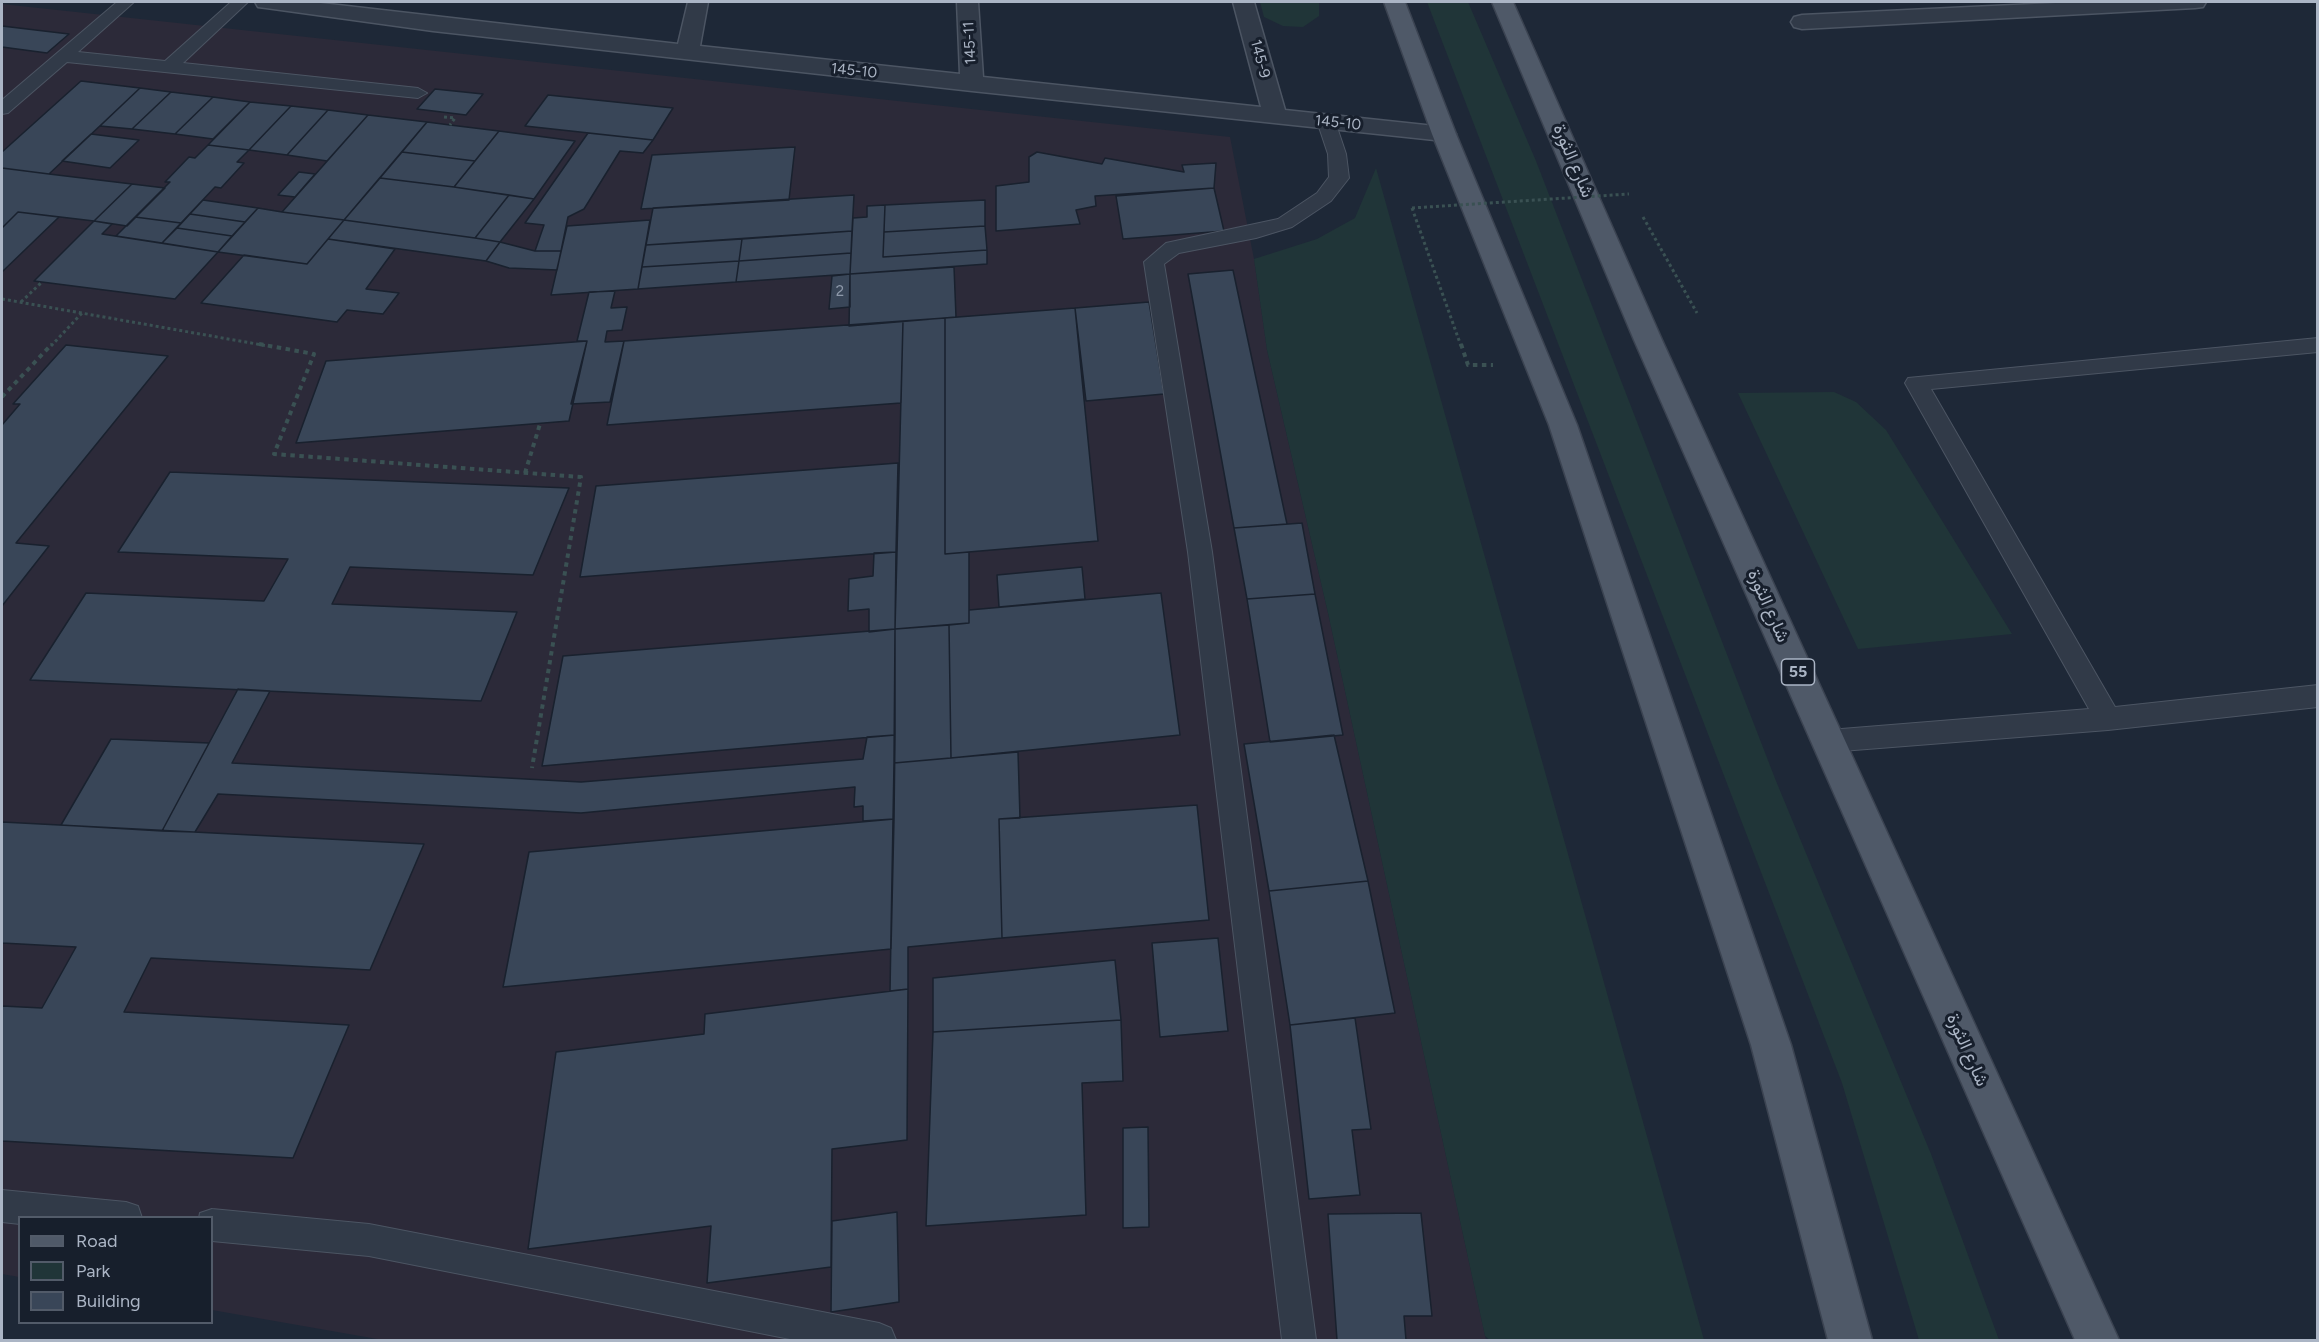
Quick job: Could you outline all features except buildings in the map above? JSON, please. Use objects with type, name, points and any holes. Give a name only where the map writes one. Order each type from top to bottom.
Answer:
[{"type":"main road","points":[[1394,2],[1444,134],[1567,437],[1771,1045],[1850,1341]]},
{"type":"main road","name":"شارع الثورة","points":[[1502,2],[1648,340],[2097,1341]]},
{"type":"street","name":"145-10","points":[[266,2],[433,24],[1444,134]]},
{"type":"street","points":[[433,24],[441,2]]},
{"type":"street","points":[[688,52],[698,2]]},
{"type":"street","name":"145-11","points":[[968,2],[972,84]]},
{"type":"street","name":"145-9","points":[[1244,2],[1275,116]]},
{"type":"street","points":[[1803,22],[2195,2]]},
{"type":"lane","points":[[2,110],[126,2]]},
{"type":"lane","points":[[169,67],[240,2]]},
{"type":"lane","points":[[64,56],[418,93]]},
{"type":"lane","points":[[1299,1341],[1200,552],[1154,262],[1173,248],[1256,232],[1285,223],[1324,197],[1339,178],[1337,154],[1326,121]]},
{"type":"lane","points":[[2108,719],[1916,383],[2318,345]]},
{"type":"lane","points":[[1829,741],[2108,719],[2318,696]]},
{"type":"lane","points":[[2,1206],[105,1216]]},
{"type":"lane","points":[[213,1225],[369,1240],[879,1341]]},
{"type":"path","points":[[1468,366],[1412,208],[1629,194],[1635,204]]},
{"type":"path","points":[[1641,213],[1697,313]]},
{"type":"path","points":[[21,302],[42,282]]},
{"type":"path","points":[[2,299],[314,354],[274,454],[581,477],[532,768]]},
{"type":"path","points":[[2,397],[82,313]]},
{"type":"path","points":[[525,473],[540,423]]},
{"type":"shaded area","points":[[2,4],[1230,137],[1254,259],[1267,350],[1328,613],[1486,1340],[383,1340],[213,1310],[213,1216],[18,1216],[18,1277],[2,1274]]},
{"type":"green space","points":[[1260,2],[1319,2],[1319,16],[1303,27],[1283,26],[1264,17]]},
{"type":"green space","points":[[1427,2],[1468,2],[1536,161],[1776,781],[1931,1154],[1999,1340],[1919,1340],[1842,1083]]},
{"type":"green space","points":[[1376,168],[1704,1340],[1490,1340],[1485,1336],[1328,613],[1267,350],[1254,259],[1317,239],[1355,218]]},
{"type":"green space","points":[[1834,392],[1856,402],[1886,430],[2012,634],[1858,649],[1738,393]]}]
